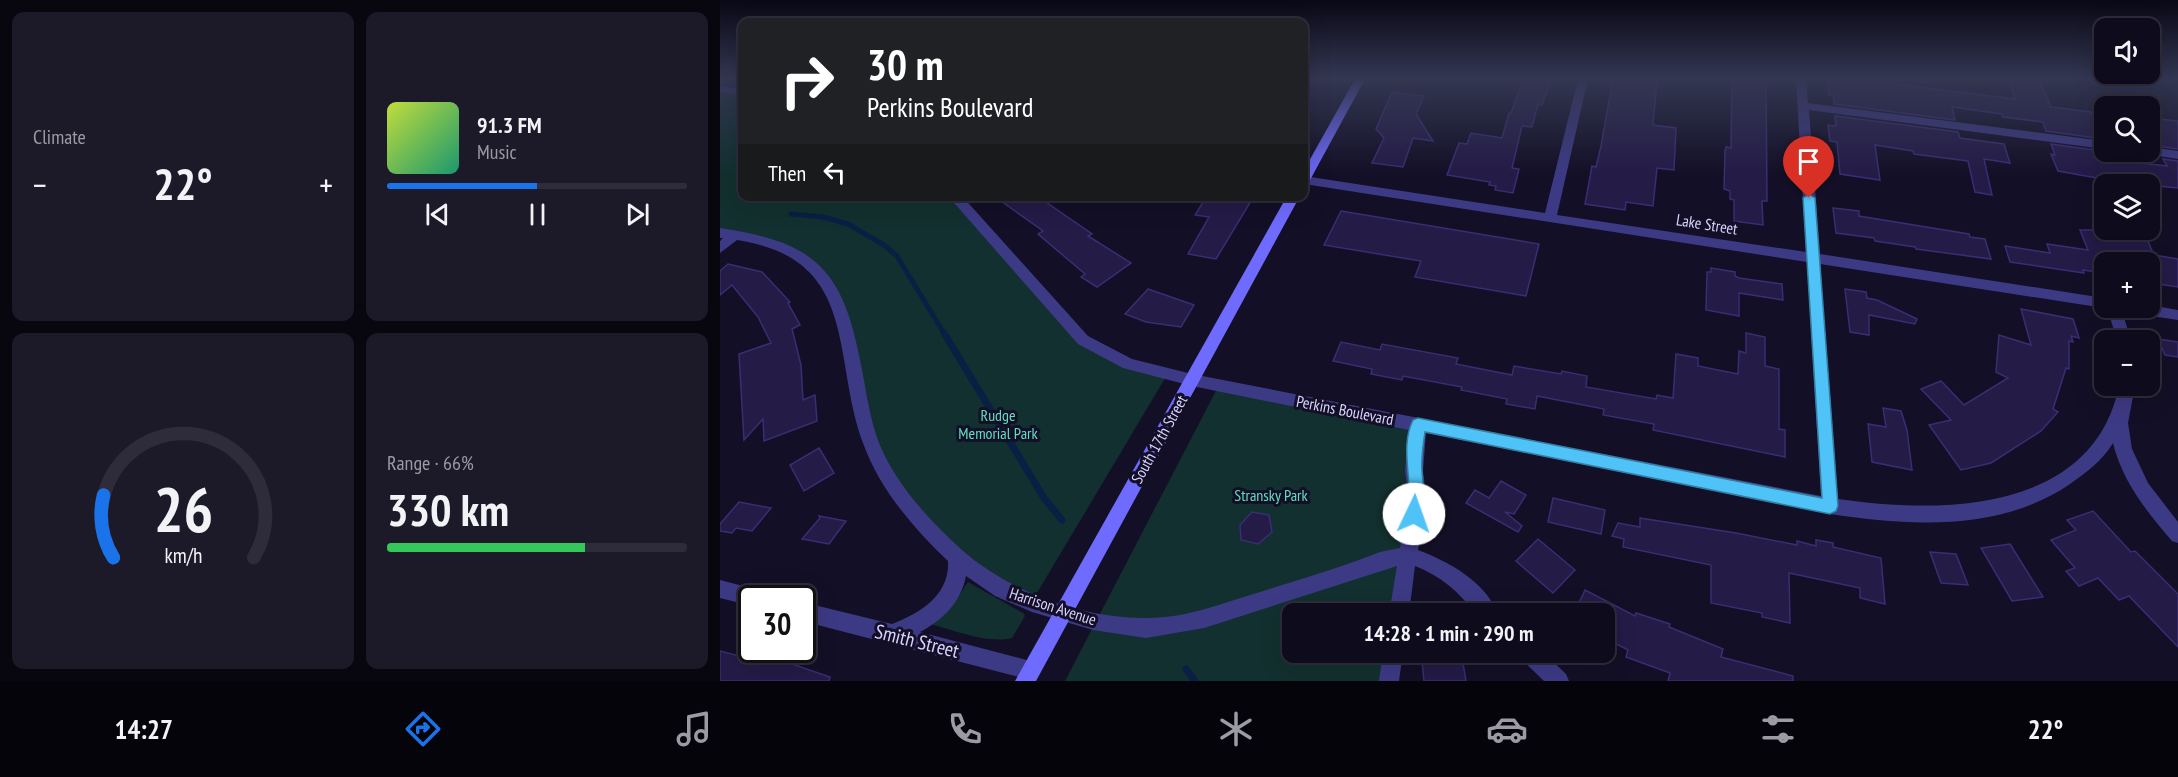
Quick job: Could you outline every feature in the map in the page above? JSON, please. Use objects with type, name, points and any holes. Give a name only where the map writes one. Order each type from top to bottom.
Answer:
[{"type":"main road","points":[[1308,173],[1342,111]]},
{"type":"main road","name":"South 17th Street","points":[[1028,676],[1291,201]]},
{"type":"street","points":[[1550,218],[1575,111]]},
{"type":"street","points":[[1803,111],[1830,506]]},
{"type":"street","points":[[1840,111],[2094,144]]},
{"type":"street","points":[[2160,152],[2178,154]]},
{"type":"street","name":"Lake Street","points":[[1308,181],[2094,301]]},
{"type":"street","name":"Perkins Boulevard","points":[[959,201],[1083,339],[1128,364],[1192,380],[1830,506],[1873,513],[1922,516],[1962,514],[2009,504],[2038,494],[2066,479],[2089,460],[2107,439],[2121,412]]},
{"type":"street","points":[[720,248],[728,234]]},
{"type":"street","name":"Harrison Avenue","points":[[728,234],[779,245],[803,258],[823,275],[839,303],[871,443],[889,479],[915,513],[957,556],[1001,589],[1024,600],[1116,625],[1144,628],[1171,626],[1206,617],[1380,561],[1409,555]]},
{"type":"street","points":[[2160,312],[2178,315]]},
{"type":"street","points":[[2125,396],[2120,434],[2128,459],[2144,490],[2178,534]]},
{"type":"street","points":[[1401,603],[1417,494],[1414,471],[1418,424]]},
{"type":"street","points":[[1409,555],[1440,567],[1466,587],[1480,603]]},
{"type":"street","points":[[892,634],[911,628],[943,604],[954,590],[960,572],[957,556]]},
{"type":"street","points":[[720,589],[738,594]]},
{"type":"street","name":"Smith Street","points":[[816,615],[892,634],[1028,676]]},
{"type":"street","points":[[1389,681],[1391,663]]},
{"type":"street","points":[[1540,663],[1559,681]]},
{"type":"green space","name":"Rudge Memorial Park","points":[[720,111],[738,111],[738,201],[958,201],[1083,339],[1167,375],[1031,603],[1024,600],[915,513],[871,443],[839,303],[803,258],[720,233]]},
{"type":"green space","name":"Stransky Park","points":[[1219,385],[1418,425],[1400,603],[1282,603],[1282,663],[1392,663],[1389,681],[1065,681]]},
{"type":"green space","points":[[968,582],[1023,613],[1025,616],[1012,638],[982,638],[931,623],[958,597]]},
{"type":"building","points":[[1384,111],[1417,111],[1416,114],[1433,141],[1413,138],[1403,167],[1372,163],[1384,138],[1376,129]]},
{"type":"building","points":[[1512,111],[1536,111],[1532,127],[1522,126],[1512,168],[1519,169],[1513,193],[1495,190],[1496,186],[1489,185],[1490,182],[1447,175],[1459,143],[1467,144],[1471,133],[1502,138],[1509,113]]},
{"type":"building","points":[[1607,111],[1654,111],[1653,125],[1676,128],[1674,170],[1657,168],[1653,206],[1626,202],[1625,210],[1585,204],[1592,166],[1596,167]]},
{"type":"building","points":[[1732,111],[1766,111],[1767,201],[1762,201],[1763,225],[1734,221],[1734,200],[1730,199],[1730,191],[1724,189],[1725,151],[1726,147],[1731,148]]},
{"type":"building","points":[[1885,111],[1953,111],[1955,120]]},
{"type":"building","points":[[1979,111],[2091,112],[2094,119],[2094,138],[2046,131],[2043,122],[2003,117],[2002,114]]},
{"type":"building","points":[[1835,116],[1958,132],[1960,138],[2004,144],[2010,163],[1984,159],[1992,195],[1975,192],[1968,161],[1914,154],[1913,151],[1875,145],[1880,180],[1840,174],[1837,142],[1830,141],[1828,125],[1836,126]]},
{"type":"building","points":[[2160,119],[2178,121],[2178,149],[2160,147]]},
{"type":"building","points":[[2051,144],[2094,150],[2094,162],[2133,162],[2167,166],[2163,159],[2178,161],[2178,188],[2160,186],[2160,174],[2094,174],[2094,177],[2058,171],[2051,154],[2055,155]]},
{"type":"building","points":[[1001,201],[1044,201],[1092,234],[1088,236],[1131,263],[1097,287],[1081,277],[1085,274],[1038,234],[1043,231]]},
{"type":"building","points":[[1204,201],[1251,201],[1216,259],[1188,254],[1209,217],[1195,215]]},
{"type":"building","points":[[1833,208],[1859,211],[1859,216],[1969,234],[1970,237],[1985,239],[1991,259],[1916,249],[1875,241],[1874,238],[1836,233]]},
{"type":"building","points":[[1341,211],[1539,244],[1526,296],[1415,277],[1421,261],[1324,245]]},
{"type":"building","points":[[2080,230],[2094,230],[2094,240],[2147,240],[2153,252],[2094,252],[2094,272],[2083,270],[2084,273],[2010,262],[2005,246],[2050,253],[2047,244],[2088,250]]},
{"type":"building","points":[[2160,256],[2178,259],[2178,287],[2160,284]]},
{"type":"building","points":[[728,264],[762,272],[790,302],[788,303],[800,325],[792,329],[801,365],[803,400],[815,395],[817,421],[764,441],[763,419],[744,440],[739,354],[771,343],[758,317],[732,285],[720,295],[720,271]]},
{"type":"building","points":[[1711,268],[1735,272],[1735,276],[1739,278],[1782,284],[1783,300],[1739,293],[1739,316],[1706,310],[1707,272],[1711,272]]},
{"type":"building","points":[[1148,289],[1194,305],[1181,327],[1146,322],[1125,314]]},
{"type":"building","points":[[1845,289],[1866,292],[1867,298],[1877,300],[1917,319],[1915,324],[1869,315],[1869,335],[1850,332]]},
{"type":"building","points":[[2021,309],[2073,319],[2079,338],[2071,336],[2073,342],[2069,341],[2069,369],[2066,368],[2053,409],[2058,412],[2041,431],[1991,463],[1961,470],[1929,425],[1951,420],[1921,389],[1941,381],[1964,405],[2008,378],[1996,372],[1999,335],[2031,345]]},
{"type":"building","points":[[1746,333],[1765,337],[1765,366],[1779,369],[1779,429],[1785,430],[1785,457],[1653,430],[1654,424],[1603,415],[1604,409],[1537,396],[1535,409],[1506,404],[1507,399],[1461,390],[1462,387],[1403,376],[1402,380],[1371,374],[1372,369],[1333,361],[1341,342],[1380,350],[1382,344],[1458,358],[1456,364],[1512,375],[1514,366],[1561,374],[1562,371],[1587,376],[1586,387],[1656,399],[1657,395],[1673,398],[1676,354],[1698,358],[1698,366],[1738,374],[1739,351],[1746,353]]},
{"type":"building","points":[[2160,339],[2178,342],[2178,357],[2165,355]]},
{"type":"building","points":[[1883,408],[1901,411],[1907,430],[1912,470],[1872,462],[1868,424],[1886,427]]},
{"type":"building","points":[[819,448],[834,473],[804,491],[790,465]]},
{"type":"building","points":[[1501,481],[1526,495],[1514,514],[1505,512],[1522,526],[1518,532],[1466,503],[1475,490],[1489,498]]},
{"type":"building","points":[[1553,498],[1605,510],[1601,534],[1548,522]]},
{"type":"building","points":[[739,502],[771,508],[752,531],[736,528],[732,533],[720,531],[720,524]]},
{"type":"building","points":[[2093,511],[2131,552],[2135,551],[2178,594],[2178,647],[2129,596],[2119,600],[2098,578],[2079,586],[2066,571],[2075,568],[2051,540],[2076,530],[2067,520]]},
{"type":"building","points":[[1252,512],[1269,515],[1272,532],[1258,544],[1241,540],[1240,525]]},
{"type":"building","points":[[819,516],[846,521],[829,544],[802,539],[820,518]]},
{"type":"building","points":[[1640,518],[1797,545],[1797,541],[1816,546],[1816,540],[1833,543],[1833,547],[1881,558],[1885,604],[1860,598],[1860,588],[1789,573],[1790,623],[1762,617],[1762,613],[1711,603],[1711,565],[1623,547],[1624,539],[1612,536],[1618,523],[1640,527]]},
{"type":"building","points":[[1538,539],[1575,570],[1553,593],[1516,561]]},
{"type":"building","points":[[2010,544],[2043,597],[2012,601],[1981,548]]},
{"type":"building","points":[[1930,552],[1956,554],[1968,585],[1941,583]]},
{"type":"building","points":[[1585,590],[1610,603],[1579,603]]},
{"type":"building","points":[[1615,606],[1635,616],[1636,613],[1670,624],[1669,627],[1723,649],[1721,657],[1793,676],[1793,681],[1668,681],[1670,673],[1626,657],[1628,650],[1615,643]]},
{"type":"building","points":[[720,651],[738,656],[738,663],[789,663],[830,677],[829,681],[720,681]]},
{"type":"building","points":[[1422,663],[1463,663],[1466,681],[1424,681]]},
{"type":"waterway","points":[[791,214],[823,217],[848,224],[884,245],[897,256],[945,335]]},
{"type":"waterway","points":[[944,333],[1044,498],[1062,520]]},
{"type":"waterway","points":[[1186,669],[1195,681]]},
{"type":"route","points":[[1414,514],[1417,494],[1414,452],[1418,424],[1830,506],[1809,198]]}]
